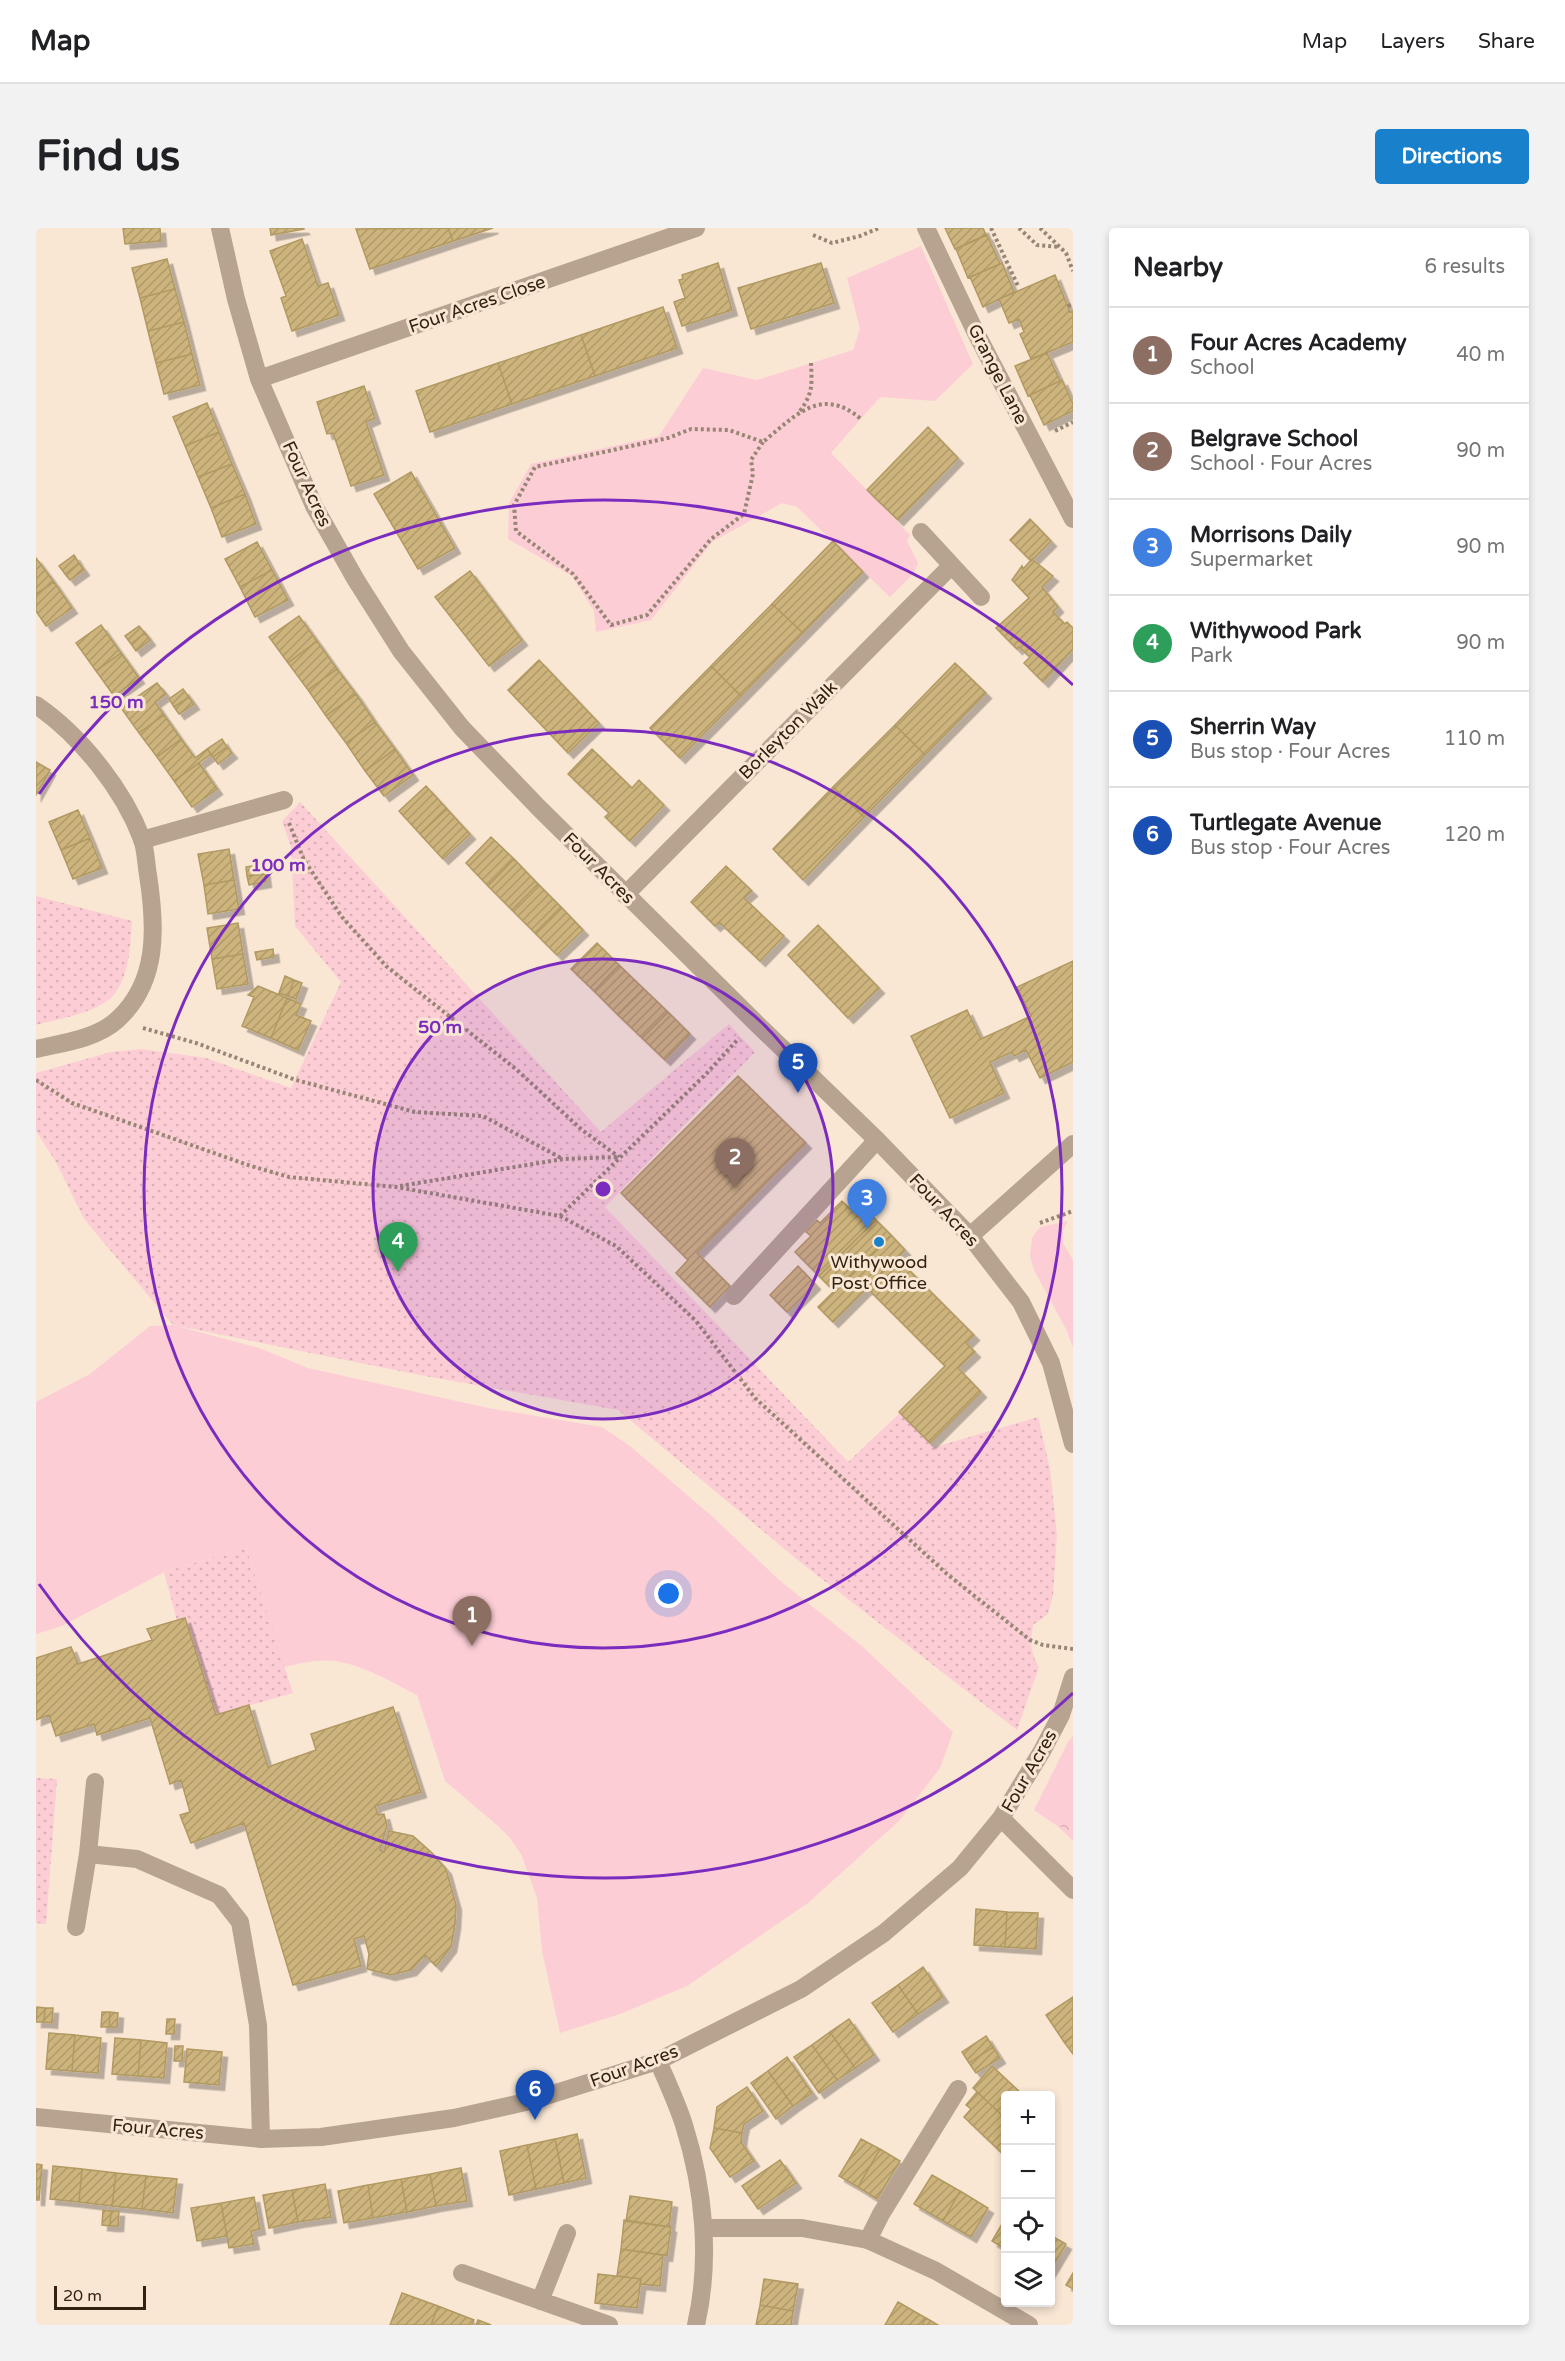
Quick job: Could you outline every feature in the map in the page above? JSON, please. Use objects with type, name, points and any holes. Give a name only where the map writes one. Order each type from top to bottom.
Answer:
[{"type":"street","name":"Four Acres","points":[[220,228],[236,299],[259,379],[314,506],[356,580],[401,651],[462,728],[625,895],[877,1140],[970,1236],[1021,1302],[1051,1364],[1073,1444]]},
{"type":"street","name":"Four Acres Close","points":[[259,379],[696,228]]},
{"type":"street","name":"Grange Lane","points":[[926,228],[975,331],[1073,519]]},
{"type":"street","points":[[921,532],[981,597]]},
{"type":"street","name":"Borleyton Walk","points":[[625,895],[951,566]]},
{"type":"street","points":[[36,705],[55,718],[95,759],[124,804],[142,840],[153,906],[153,952],[141,990],[117,1021],[97,1033],[36,1049]]},
{"type":"street","points":[[142,840],[279,801]]},
{"type":"street","points":[[734,1296],[877,1140]]},
{"type":"street","points":[[970,1236],[1073,1144]]},
{"type":"street","name":"Four Acres","points":[[36,2117],[261,2139],[321,2137],[454,2118],[530,2101],[658,2061],[801,1989],[884,1933],[960,1868],[1001,1818],[1061,1715],[1073,1679]]},
{"type":"street","points":[[76,1927],[88,1854],[95,1782]]},
{"type":"street","points":[[1001,1818],[1073,1890]]},
{"type":"street","points":[[88,1854],[137,1859],[219,1895],[240,1922],[258,2025],[261,2139]]},
{"type":"street","points":[[658,2061],[684,2124],[698,2180],[704,2228],[700,2305],[696,2325]]},
{"type":"street","points":[[868,2240],[880,2214],[958,2089]]},
{"type":"street","points":[[704,2228],[801,2228],[868,2240],[936,2271],[1029,2325]]},
{"type":"street","points":[[540,2301],[567,2233]]},
{"type":"street","points":[[462,2273],[609,2325]]},
{"type":"path","points":[[813,235],[832,243],[860,236],[879,228]]},
{"type":"path","points":[[991,228],[1018,286]]},
{"type":"path","points":[[1019,228],[1037,245],[1061,248]]},
{"type":"path","points":[[1040,228],[1066,253],[1073,271]]},
{"type":"path","points":[[763,442],[729,430],[691,429],[668,438],[535,467],[514,505],[516,531],[573,574],[611,625],[647,615],[711,538],[744,514],[753,474],[751,460],[763,442],[799,412],[810,397],[811,363]]},
{"type":"path","points":[[799,412],[816,404],[830,403],[849,409],[861,419]]},
{"type":"path","points":[[279,801],[304,860],[342,917],[386,966],[517,1070],[582,1130],[620,1157]]},
{"type":"path","points":[[117,1021],[196,1043],[296,1080],[415,1112],[483,1116],[563,1159]]},
{"type":"path","points":[[560,1216],[708,1073],[754,1021]]},
{"type":"path","points":[[36,1080],[72,1103],[251,1166],[289,1177],[396,1187],[560,1216],[616,1246],[696,1322],[755,1398],[947,1574],[1030,1640],[1043,1645],[1073,1649]]},
{"type":"path","points":[[396,1187],[563,1159],[620,1157]]},
{"type":"path","points":[[1040,1223],[1073,1211]]},
{"type":"green space","points":[[921,246],[973,364],[935,401],[880,397],[831,453],[910,535],[907,541],[918,563],[914,573],[890,597],[797,507],[782,503],[712,542],[651,620],[596,632],[594,611],[572,576],[508,539],[509,503],[531,464],[659,436],[703,368],[757,380],[853,350],[860,329],[847,278]]},
{"type":"green space","points":[[300,802],[601,1132],[729,1024],[755,1052],[605,1207],[848,1462],[900,1413],[935,1447],[1038,1417],[1050,1469],[1057,1535],[1053,1595],[1048,1614],[1033,1625],[1032,1647],[1039,1667],[1017,1730],[800,1562],[618,1410],[425,1376],[173,1325],[84,1219],[57,1164],[36,1131],[36,1073],[111,1052],[142,1049],[206,1058],[291,1088],[341,982],[295,926],[291,847],[282,821]]},
{"type":"green space","points":[[36,896],[132,921],[127,967],[121,984],[110,999],[91,1010],[36,1025]]},
{"type":"green space","points":[[1068,1221],[1063,1231],[1063,1243],[1073,1260],[1073,1347],[1066,1329],[1034,1270],[1030,1256],[1032,1238],[1040,1227]]},
{"type":"green space","points":[[173,1325],[259,1348],[308,1368],[488,1408],[602,1427],[630,1446],[714,1518],[779,1580],[863,1647],[953,1732],[940,1768],[900,1820],[808,1903],[687,1986],[620,2014],[560,2033],[542,1951],[537,1898],[521,1854],[498,1826],[445,1781],[417,1695],[370,1671],[350,1664],[319,1661],[284,1667],[246,1548],[164,1572],[62,1626],[36,1634],[36,1402],[90,1374],[150,1326]]},
{"type":"green space","points":[[246,1548],[293,1693],[216,1715],[185,1618],[177,1621],[164,1572]]},
{"type":"green space","points":[[1073,1736],[1073,1841],[1060,1828],[1034,1810]]},
{"type":"green space","points":[[36,1778],[57,1779],[46,1924],[36,1923]]},
{"type":"green space","points":[[1073,1798],[1073,1837],[1060,1828]]},
{"type":"building","points":[[123,228],[160,228],[161,241],[125,244]]},
{"type":"building","points":[[270,228],[303,228],[304,229],[271,235]]},
{"type":"building","points":[[448,228],[493,228],[453,241]]},
{"type":"building","points":[[448,228],[453,241],[370,269],[356,229]]},
{"type":"building","points":[[945,228],[983,228],[986,235],[955,249]]},
{"type":"building","points":[[987,235],[1000,264],[968,278],[956,249]]},
{"type":"building","points":[[302,239],[318,286],[328,283],[339,315],[292,331],[281,298],[286,296],[270,251]]},
{"type":"building","points":[[167,259],[175,289],[140,298],[132,268]]},
{"type":"building","points":[[718,263],[732,310],[682,326],[674,302],[685,298],[679,280],[683,279],[682,275]]},
{"type":"building","points":[[821,263],[834,303],[751,329],[738,288]]},
{"type":"building","points":[[1002,263],[1014,292],[983,307],[970,277]]},
{"type":"building","points":[[1055,275],[1070,312],[1073,311],[1073,342],[1031,359],[1020,334],[1024,332],[1019,319],[1009,323],[999,299]]},
{"type":"building","points":[[175,289],[184,322],[148,331],[140,298]]},
{"type":"building","points":[[663,307],[677,348],[595,376],[581,335]]},
{"type":"building","points":[[184,322],[192,354],[156,363],[148,331]]},
{"type":"building","points":[[581,335],[595,376],[512,404],[498,363]]},
{"type":"building","points":[[1047,353],[1060,381],[1028,396],[1015,366]]},
{"type":"building","points":[[192,354],[200,385],[164,394],[156,363]]},
{"type":"building","points":[[498,363],[512,404],[430,432],[416,391]]},
{"type":"building","points":[[1062,380],[1073,404],[1073,411],[1044,425],[1030,395]]},
{"type":"building","points":[[364,386],[375,418],[366,422],[384,475],[351,486],[333,433],[327,434],[317,402]]},
{"type":"building","points":[[207,403],[219,432],[185,446],[173,417]]},
{"type":"building","points":[[928,427],[958,458],[898,520],[867,490]]},
{"type":"building","points":[[219,432],[232,464],[198,477],[185,446]]},
{"type":"building","points":[[232,464],[245,494],[211,508],[198,477]]},
{"type":"building","points":[[411,472],[455,548],[418,569],[374,494]]},
{"type":"building","points":[[245,494],[256,524],[222,537],[211,508]]},
{"type":"building","points":[[1030,519],[1051,541],[1031,561],[1010,540]]},
{"type":"building","points":[[833,541],[863,572],[803,633],[772,604]]},
{"type":"building","points":[[257,542],[272,570],[240,587],[225,559]]},
{"type":"building","points":[[74,555],[79,563],[65,574],[59,566]]},
{"type":"building","points":[[36,558],[54,582],[36,594]]},
{"type":"building","points":[[1032,559],[1053,576],[1042,587],[1058,607],[1053,612],[1065,624],[1067,622],[1073,628],[1073,649],[1043,682],[1024,663],[1030,657],[1019,647],[1017,649],[996,628],[1029,598],[1012,580],[1022,566],[1023,569]]},
{"type":"building","points":[[79,563],[84,570],[70,580],[65,574]]},
{"type":"building","points":[[272,570],[288,600],[255,617],[240,587]]},
{"type":"building","points":[[470,571],[522,640],[489,666],[435,597]]},
{"type":"building","points":[[54,582],[72,608],[46,626],[36,611],[36,594]]},
{"type":"building","points":[[772,604],[803,633],[741,696],[711,666]]},
{"type":"building","points":[[299,616],[317,641],[288,663],[269,637]]},
{"type":"building","points":[[101,625],[121,653],[96,671],[76,643]]},
{"type":"building","points":[[139,626],[145,633],[131,644],[125,636]]},
{"type":"building","points":[[145,633],[150,640],[136,651],[131,644]]},
{"type":"building","points":[[317,641],[337,669],[308,690],[288,663]]},
{"type":"building","points":[[121,653],[139,678],[114,696],[96,671]]},
{"type":"building","points":[[539,660],[599,723],[568,753],[508,690]]},
{"type":"building","points":[[955,663],[986,693],[925,755],[895,725]]},
{"type":"building","points":[[711,666],[741,696],[680,758],[650,728]]},
{"type":"building","points":[[337,669],[356,694],[326,716],[308,690]]},
{"type":"building","points":[[157,683],[166,694],[155,702],[164,715],[139,733],[121,708]]},
{"type":"building","points":[[183,689],[189,697],[174,707],[169,699]]},
{"type":"building","points":[[356,694],[375,722],[346,743],[326,716]]},
{"type":"building","points":[[189,697],[194,704],[179,714],[174,707]]},
{"type":"building","points":[[164,715],[181,739],[157,757],[139,733]]},
{"type":"building","points":[[375,722],[395,749],[365,771],[346,743]]},
{"type":"building","points":[[895,725],[925,755],[864,817],[833,787]]},
{"type":"building","points":[[181,739],[195,758],[207,749],[211,754],[174,781],[157,757]]},
{"type":"building","points":[[222,739],[227,747],[213,757],[207,749]]},
{"type":"building","points":[[227,747],[232,753],[218,764],[213,757]]},
{"type":"building","points":[[395,749],[413,775],[384,796],[365,771]]},
{"type":"building","points":[[592,749],[632,788],[639,780],[664,805],[630,841],[605,817],[609,813],[568,774]]},
{"type":"building","points":[[36,762],[50,770],[36,795]]},
{"type":"building","points":[[199,763],[217,789],[192,807],[174,781]]},
{"type":"building","points":[[426,786],[447,809],[420,834],[399,811]]},
{"type":"building","points":[[833,787],[864,817],[803,880],[773,849]]},
{"type":"building","points":[[447,809],[470,834],[443,859],[420,834]]},
{"type":"building","points":[[78,810],[90,838],[61,850],[49,822]]},
{"type":"building","points":[[491,837],[514,859],[488,886],[466,863]]},
{"type":"building","points":[[90,838],[102,868],[73,879],[61,850]]},
{"type":"building","points":[[229,849],[234,880],[204,885],[198,854]]},
{"type":"building","points":[[514,859],[538,884],[512,910],[488,886]]},
{"type":"building","points":[[263,864],[265,874],[247,876],[246,867]]},
{"type":"building","points":[[726,866],[752,891],[744,898],[784,936],[760,961],[719,922],[715,926],[691,902]]},
{"type":"building","points":[[265,874],[266,882],[249,885],[247,876]]},
{"type":"building","points":[[234,880],[239,909],[208,914],[204,885]]},
{"type":"building","points":[[538,884],[561,907],[535,933],[512,910]]},
{"type":"building","points":[[561,907],[583,930],[557,955],[535,933]]},
{"type":"building","points":[[238,923],[243,954],[212,959],[207,928]]},
{"type":"building","points":[[818,925],[879,988],[848,1018],[788,955]]},
{"type":"building","points":[[597,943],[619,965],[594,991],[571,969]]},
{"type":"building","points":[[273,949],[274,957],[257,960],[255,952]]},
{"type":"building","points":[[243,954],[248,984],[217,989],[212,959]]},
{"type":"building","points":[[1073,961],[1073,1062],[1040,1078],[1026,1050],[1014,1056],[1012,1052],[990,1062],[1004,1093],[950,1118],[911,1036],[967,1010],[981,1039],[1031,1016],[1017,987]]},
{"type":"building","points":[[619,965],[644,989],[618,1015],[594,991]]},
{"type":"building","points":[[285,976],[294,980],[288,996],[279,993]]},
{"type":"building","points":[[294,980],[302,983],[296,999],[288,996]]},
{"type":"building","points":[[258,986],[287,998],[271,1038],[242,1026],[254,997],[248,995]]},
{"type":"building","points":[[644,989],[668,1012],[642,1038],[618,1015]]},
{"type":"building","points":[[287,998],[301,1004],[296,1015],[311,1021],[298,1050],[271,1038]]},
{"type":"building","points":[[668,1012],[690,1034],[665,1060],[642,1038]]},
{"type":"building","points":[[738,1076],[806,1143],[697,1253],[730,1286],[710,1307],[676,1273],[688,1260],[621,1193]]},
{"type":"building","points":[[842,1201],[850,1209],[857,1201],[876,1220],[819,1276],[795,1252],[811,1236],[806,1232],[817,1220],[820,1223]]},
{"type":"building","points":[[876,1220],[891,1235],[834,1291],[819,1276]]},
{"type":"building","points":[[891,1235],[905,1250],[833,1322],[818,1307]]},
{"type":"building","points":[[897,1258],[974,1335],[966,1343],[975,1352],[958,1368],[981,1392],[930,1443],[899,1412],[945,1366],[867,1288]]},
{"type":"building","points":[[798,1266],[815,1284],[787,1312],[770,1295]]},
{"type":"building","points":[[185,1618],[216,1715],[249,1705],[268,1767],[316,1750],[311,1734],[393,1707],[421,1792],[375,1806],[378,1815],[384,1814],[387,1825],[380,1850],[384,1852],[389,1831],[413,1836],[446,1869],[456,1905],[455,1924],[451,1947],[436,1966],[425,1955],[411,1970],[390,1975],[367,1969],[369,1954],[364,1936],[354,1939],[361,1966],[293,1985],[244,1823],[191,1843],[180,1815],[190,1812],[181,1780],[170,1784],[150,1718],[97,1735],[94,1724],[56,1736],[49,1715],[36,1720],[36,1658],[71,1647],[78,1664],[152,1640],[147,1629]]},
{"type":"building","points":[[976,1909],[1007,1912],[1005,1947],[974,1945]]},
{"type":"building","points":[[1007,1912],[1038,1913],[1036,1949],[1005,1947]]},
{"type":"building","points":[[923,1967],[943,1997],[918,2014],[898,1985]]},
{"type":"building","points":[[898,1985],[918,2014],[893,2032],[872,2003]]},
{"type":"building","points":[[1073,1997],[1073,2036],[1064,2042],[1046,2015]]},
{"type":"building","points":[[37,2007],[45,2008],[44,2022],[36,2022]]},
{"type":"building","points":[[45,2008],[53,2008],[52,2023],[44,2022]]},
{"type":"building","points":[[102,2012],[110,2012],[109,2027],[101,2027]]},
{"type":"building","points":[[110,2012],[118,2013],[117,2027],[109,2027]]},
{"type":"building","points":[[167,2019],[175,2019],[174,2034],[166,2034]]},
{"type":"building","points":[[849,2019],[874,2055],[855,2068],[830,2032]]},
{"type":"building","points":[[830,2032],[855,2068],[837,2080],[812,2045]]},
{"type":"building","points":[[49,2033],[75,2035],[72,2071],[46,2069]]},
{"type":"building","points":[[75,2035],[101,2038],[98,2073],[72,2071]]},
{"type":"building","points":[[986,2036],[993,2047],[969,2063],[962,2052]]},
{"type":"building","points":[[1073,2036],[1073,2054],[1064,2042]]},
{"type":"building","points":[[115,2038],[141,2040],[138,2076],[112,2074]]},
{"type":"building","points":[[141,2040],[167,2043],[164,2078],[138,2076]]},
{"type":"building","points":[[812,2045],[837,2080],[819,2093],[794,2057]]},
{"type":"building","points":[[175,2046],[183,2046],[182,2061],[174,2061]]},
{"type":"building","points":[[993,2047],[1000,2058],[976,2073],[969,2063]]},
{"type":"building","points":[[187,2049],[222,2052],[219,2085],[184,2082]]},
{"type":"building","points":[[787,2057],[812,2093],[793,2106],[768,2071]]},
{"type":"building","points":[[992,2066],[1019,2091],[1001,2091],[1001,2114],[973,2088]]},
{"type":"building","points":[[768,2071],[793,2106],[776,2119],[751,2083]]},
{"type":"building","points":[[747,2087],[763,2111],[744,2124],[742,2133],[714,2128],[717,2107]]},
{"type":"building","points":[[977,2092],[1001,2114],[1001,2152],[964,2117],[971,2109],[966,2105]]},
{"type":"building","points":[[714,2128],[742,2133],[741,2142],[754,2161],[730,2177],[710,2148]]},
{"type":"building","points":[[577,2134],[586,2178],[564,2183],[555,2139]]},
{"type":"building","points":[[555,2139],[564,2183],[536,2189],[527,2145]]},
{"type":"building","points":[[861,2139],[880,2149],[858,2187],[839,2176]]},
{"type":"building","points":[[527,2145],[536,2189],[509,2195],[500,2151]]},
{"type":"building","points":[[880,2149],[900,2161],[877,2199],[858,2187]]},
{"type":"building","points":[[780,2160],[796,2183],[758,2209],[742,2186]]},
{"type":"building","points":[[36,2164],[42,2165],[39,2200],[36,2200]]},
{"type":"building","points":[[53,2166],[82,2169],[79,2202],[50,2199]]},
{"type":"building","points":[[461,2168],[467,2201],[436,2206],[430,2174]]},
{"type":"building","points":[[82,2169],[116,2173],[112,2206],[79,2202]]},
{"type":"building","points":[[116,2173],[146,2176],[142,2209],[112,2206]]},
{"type":"building","points":[[430,2174],[436,2206],[407,2212],[401,2179]]},
{"type":"building","points":[[932,2175],[960,2191],[943,2221],[914,2204]]},
{"type":"building","points":[[146,2176],[177,2179],[173,2213],[142,2209]]},
{"type":"building","points":[[401,2179],[407,2212],[373,2218],[368,2185]]},
{"type":"building","points":[[325,2184],[331,2217],[298,2222],[292,2190]]},
{"type":"building","points":[[368,2185],[373,2218],[344,2223],[338,2191]]},
{"type":"building","points":[[292,2190],[298,2222],[269,2228],[263,2195]]},
{"type":"building","points":[[960,2191],[988,2208],[971,2237],[943,2221]]},
{"type":"building","points":[[630,2196],[672,2202],[669,2227],[626,2221]]},
{"type":"building","points":[[254,2197],[260,2229],[251,2231],[254,2244],[229,2248],[221,2203]]},
{"type":"building","points":[[221,2203],[227,2236],[197,2241],[191,2208]]},
{"type":"building","points":[[103,2210],[111,2211],[110,2226],[102,2225]]},
{"type":"building","points":[[111,2211],[119,2211],[118,2226],[110,2226]]},
{"type":"building","points":[[624,2220],[671,2227],[667,2256],[621,2249]]},
{"type":"building","points":[[1001,2226],[1001,2247],[992,2241]]},
{"type":"building","points":[[1055,2238],[1066,2244],[1055,2263]]},
{"type":"building","points":[[621,2249],[663,2255],[660,2286],[640,2284],[641,2279],[617,2276]]},
{"type":"building","points":[[1073,2273],[1073,2289],[1066,2285]]},
{"type":"building","points":[[598,2274],[641,2279],[637,2308],[595,2303]]},
{"type":"building","points":[[764,2279],[798,2284],[793,2311],[760,2305]]},
{"type":"building","points":[[402,2293],[438,2306],[431,2325],[390,2325]]},
{"type":"building","points":[[898,2302],[926,2318],[922,2325],[885,2325]]},
{"type":"building","points":[[760,2305],[793,2311],[791,2325],[756,2325]]},
{"type":"building","points":[[438,2306],[474,2320],[472,2325],[431,2325]]},
{"type":"building","points":[[926,2318],[938,2325],[922,2325]]},
{"type":"building","points":[[478,2320],[491,2325],[476,2325]]},
{"type":"place","name":"Sherrin Way","points":[[798,1093]]},
{"type":"place","name":"Belgrave School","points":[[735,1188]]},
{"type":"place","name":"Morrisons Daily","points":[[867,1229]]},
{"type":"place","name":"Withywood Post Office","points":[[879,1242]]},
{"type":"place","name":"Withywood Park","points":[[398,1272]]},
{"type":"place","name":"Four Acres Academy","points":[[472,1646]]},
{"type":"place","name":"Turtlegate Avenue","points":[[535,2120]]}]
